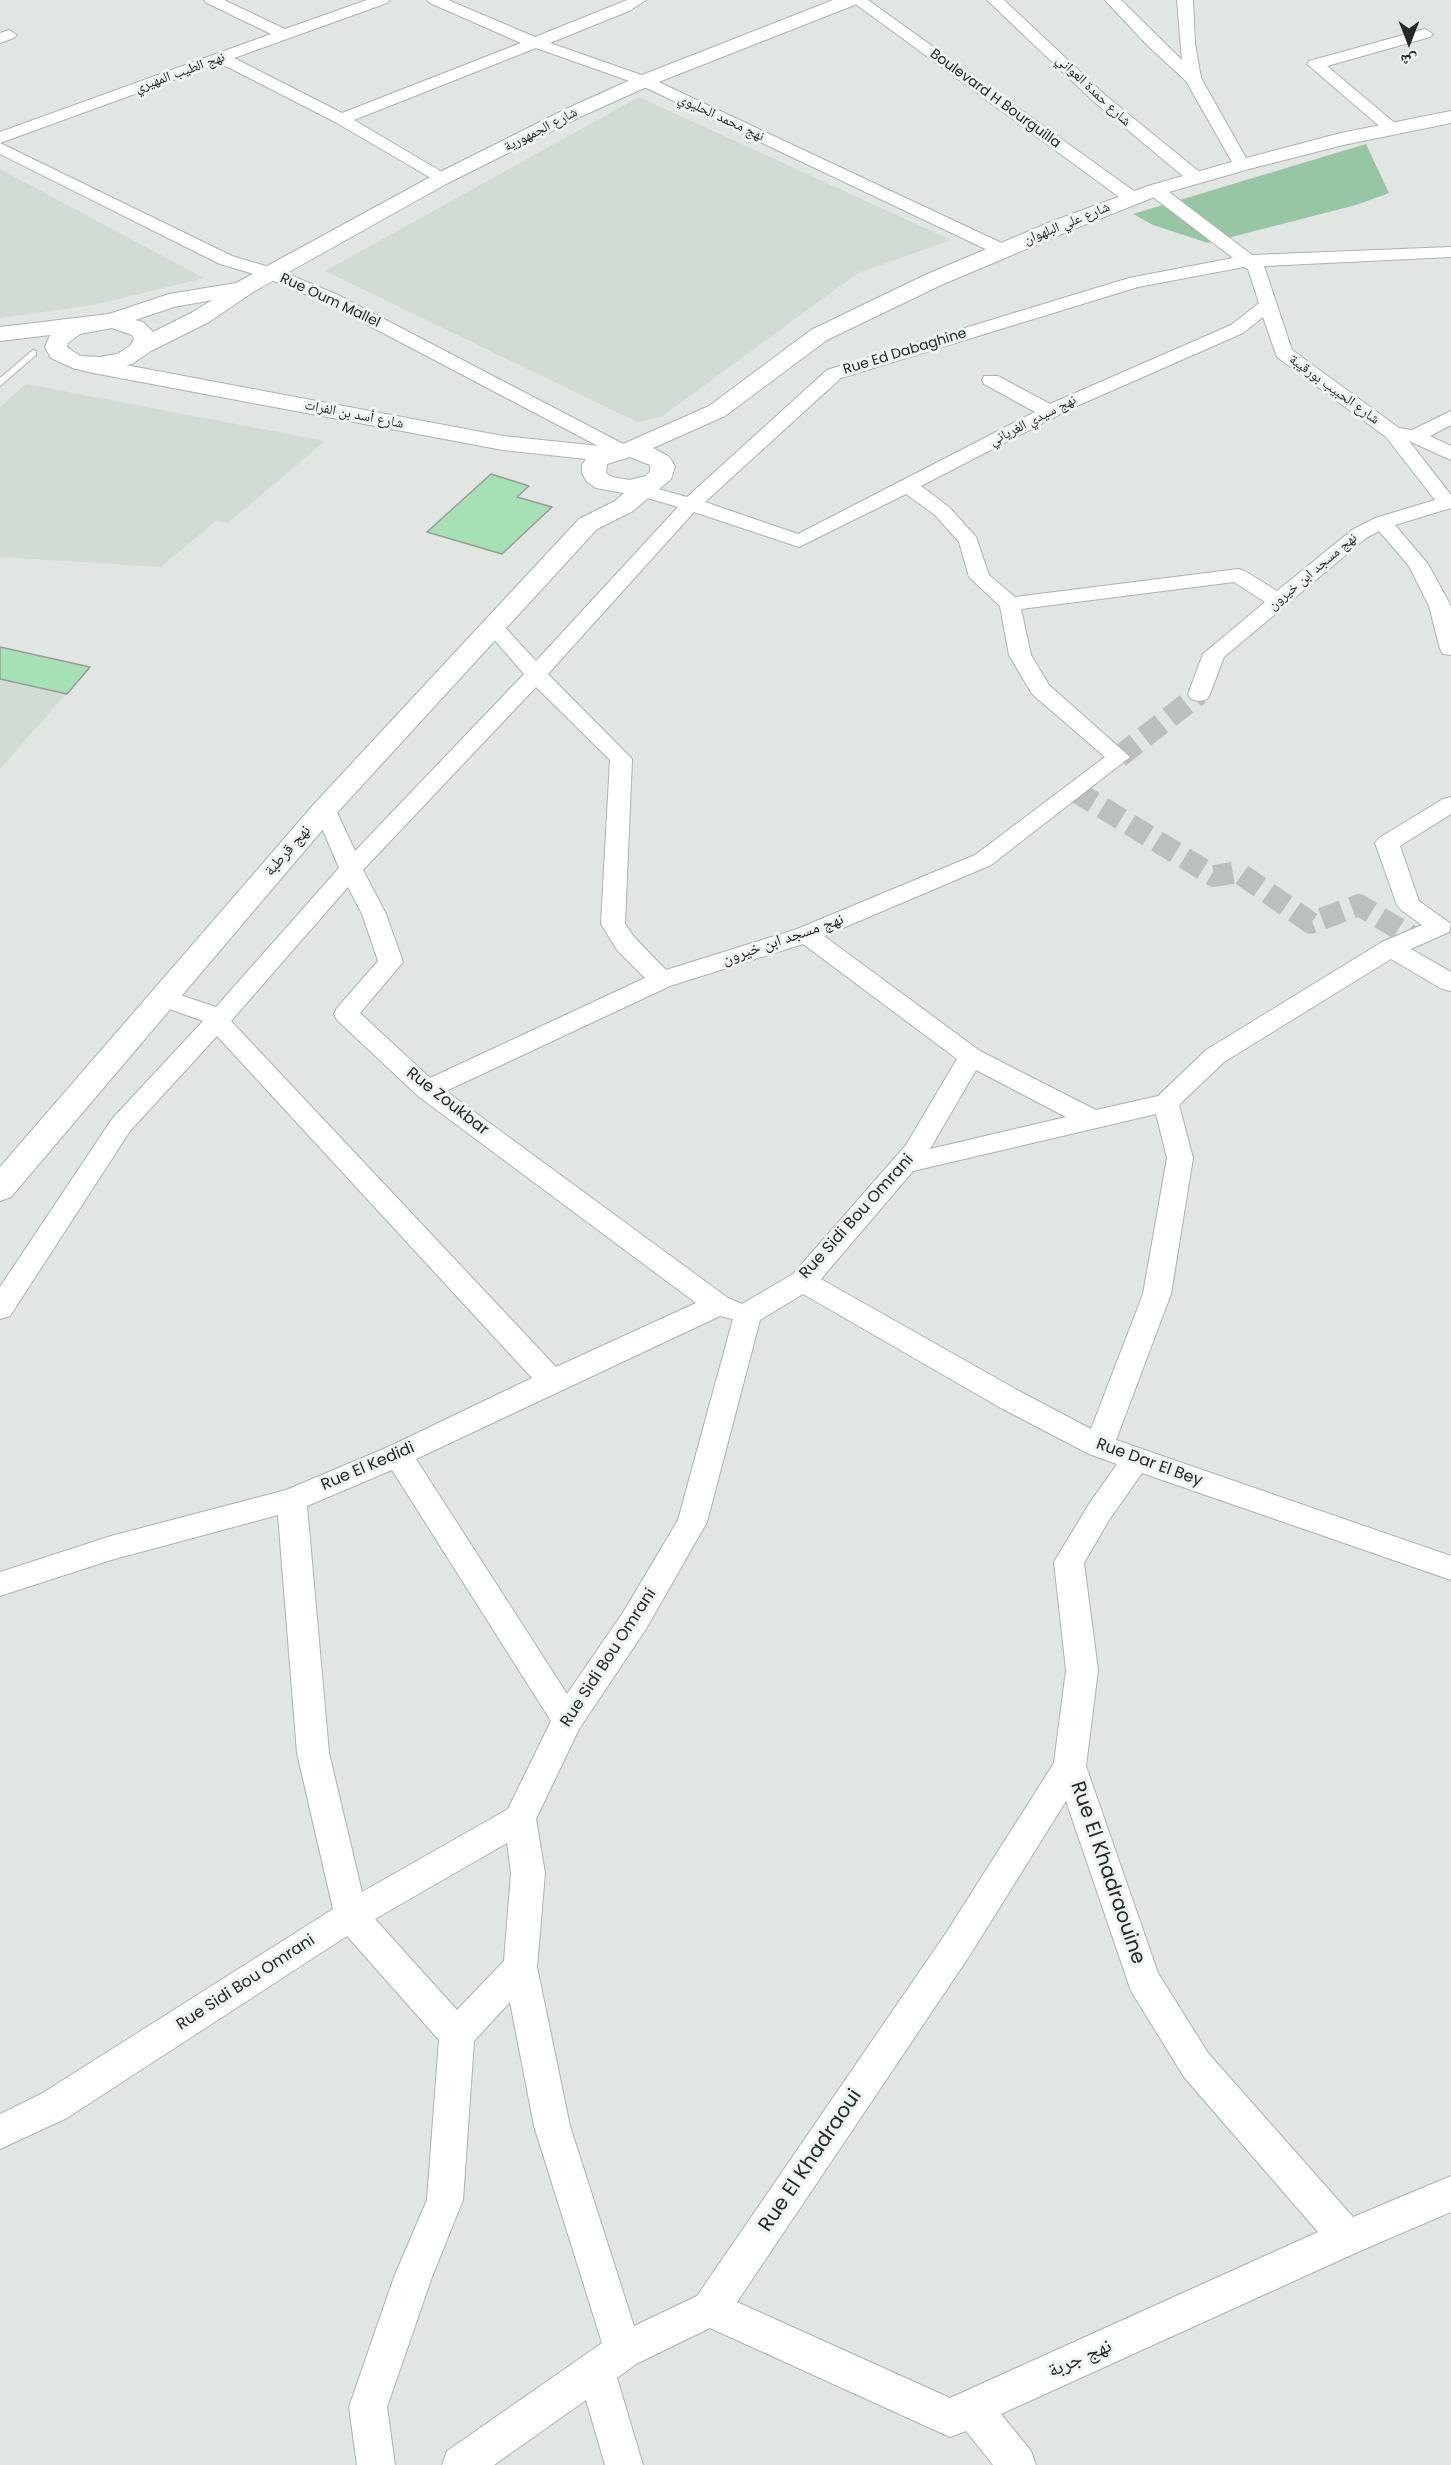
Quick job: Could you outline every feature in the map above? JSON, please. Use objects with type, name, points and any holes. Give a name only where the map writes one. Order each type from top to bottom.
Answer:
[{"type":"street","points":[[212,0],[284,34]]},
{"type":"street","name":"نهج الطيب المهيري","points":[[0,138],[382,0]]},
{"type":"street","name":"نهج محمد الحليوي","points":[[435,0],[533,42],[644,81],[1002,250]]},
{"type":"street","points":[[341,119],[624,8],[638,0]]},
{"type":"street","name":"شارع الجمهورية","points":[[245,287],[441,179],[573,113],[644,81],[850,0]]},
{"type":"street","name":"Boulevard H Bourguilla","points":[[858,0],[1132,198]]},
{"type":"street","name":"شارع حمدة العواني","points":[[995,0],[1099,98],[1196,178]]},
{"type":"street","points":[[1113,0],[1154,43],[1193,78],[1242,165]]},
{"type":"street","points":[[1185,0],[1186,36],[1193,78]]},
{"type":"street","points":[[1391,128],[1315,64],[1425,34]]},
{"type":"street","points":[[222,58],[341,119],[441,179]]},
{"type":"street","name":"شارع علي البلهوان","points":[[717,411],[819,335],[1002,250],[1155,190],[1242,165],[1391,128],[1451,117]]},
{"type":"street","name":"Rue Oum Mallel","points":[[0,148],[226,260],[270,273],[332,299],[620,452]]},
{"type":"street","name":"شارع الحبيب بورقيبة","points":[[1155,190],[1256,267],[1284,353],[1394,433],[1415,436],[1451,454]]},
{"type":"street","name":"Rue Ed Dabaghine","points":[[0,1309],[120,1125],[217,1021],[351,869],[536,674],[691,504],[834,374],[1135,282],[1246,261],[1451,252]]},
{"type":"street","points":[[0,334],[112,321],[169,302],[245,287]]},
{"type":"street","points":[[88,364],[112,363],[133,355],[141,348],[201,317],[245,287]]},
{"type":"street","name":"نهج سيدي الغرياني","points":[[691,504],[799,541],[1050,411],[1237,328],[1267,305]]},
{"type":"street","points":[[112,321],[135,327],[142,332],[145,339],[141,348]]},
{"type":"street","points":[[64,358],[58,353],[56,347],[58,340],[72,329],[83,325]]},
{"type":"street","points":[[141,348],[206,386]]},
{"type":"street","name":"شارع أسد بن الفرات","points":[[0,349],[64,358],[503,443]]},
{"type":"street","points":[[991,380],[1050,411]]},
{"type":"street","points":[[717,411],[653,482],[624,506],[588,524],[589,504],[595,475],[594,465],[599,459],[717,411]]},
{"type":"street","points":[[1415,436],[1451,417]]},
{"type":"street","name":"نهج مسجد ابن خيرون","points":[[1199,694],[1214,654],[1359,534],[1382,522],[1449,505],[1394,433]]},
{"type":"street","points":[[503,443],[653,455],[663,467],[653,482]]},
{"type":"street","points":[[503,443],[595,475],[605,483],[630,487],[653,482],[691,504]]},
{"type":"street","points":[[908,486],[942,512],[969,541],[979,577],[1010,604],[1238,574],[1278,601]]},
{"type":"street","points":[[1382,522],[1418,564],[1440,606],[1451,649]]},
{"type":"street","name":"نهج قرطبة","points":[[0,1189],[325,809],[588,524]]},
{"type":"street","name":"نهج مسجد ابن خيرون","points":[[427,1090],[661,981],[806,935],[983,860],[1119,757],[1040,689],[1020,655],[1010,604]]},
{"type":"street","points":[[493,626],[536,674],[621,759],[613,924],[626,944],[661,981]]},
{"type":"street","points":[[905,1164],[1166,1103],[1215,1056],[1391,948],[1440,926],[1409,905],[1387,843],[1451,804]]},
{"type":"street","name":"Rue Zoukbar","points":[[325,809],[351,869],[374,914],[391,962],[346,1014],[427,1090],[718,1305],[748,1314]]},
{"type":"street","points":[[806,935],[971,1057],[1093,1120]]},
{"type":"street","points":[[1391,948],[1451,983]]},
{"type":"street","points":[[162,997],[211,1014],[552,1380]]},
{"type":"street","name":"Rue Sidi Bou Omrani","points":[[0,2132],[54,2106],[351,1916],[520,1819],[567,1720],[635,1620],[692,1522],[748,1314],[803,1281],[905,1164],[915,1152],[971,1057]]},
{"type":"street","points":[[1099,1446],[1157,1294],[1180,1158],[1166,1103]]},
{"type":"street","name":"Rue Dar El Bey","points":[[803,1281],[1009,1399],[1099,1446],[1451,1568]]},
{"type":"street","name":"Rue El Kedidi","points":[[0,1584],[111,1548],[292,1500],[398,1455],[552,1380],[718,1305]]},
{"type":"street","points":[[398,1455],[567,1720]]},
{"type":"street","name":"Rue El Khadraouine","points":[[1136,1459],[1099,1512],[1069,1562],[1082,1670],[1070,1766],[1143,1980],[1196,2065],[1347,2238]]},
{"type":"street","points":[[292,1500],[313,1753],[351,1916],[457,2035]]},
{"type":"street","name":"Rue El Khadraoui","points":[[710,2309],[958,1944],[1070,1766]]},
{"type":"street","points":[[520,1819],[528,1873],[520,1967],[552,2126],[610,2361],[624,2465]]},
{"type":"street","points":[[376,2465],[368,2407],[413,2277],[445,2200],[457,2035],[520,1967]]},
{"type":"street","name":"نهج جربة","points":[[710,2309],[950,2418],[1347,2238],[1451,2194]]},
{"type":"street","points":[[461,2465],[610,2361],[710,2309]]},
{"type":"street","points":[[972,2408],[1017,2465]]},
{"type":"lane","points":[[0,383],[33,353]]},
{"type":"shaded area","points":[[639,97],[951,240],[858,273],[661,417],[637,422],[325,271]]},
{"type":"shaded area","points":[[0,169],[204,278],[94,305],[0,318]]},
{"type":"shaded area","points":[[26,384],[325,441],[228,523],[216,521],[161,567],[0,557],[0,407]]},
{"type":"shaded area","points":[[0,647],[90,667],[0,769]]},
{"type":"green space","points":[[1366,144],[1389,193],[1356,205],[1208,243],[1153,225],[1133,214]]},
{"type":"building","points":[[491,474],[529,486],[517,497],[552,507],[502,554],[427,532]]},
{"type":"building","points":[[0,647],[90,667],[67,694],[0,679]]},
{"type":"tunnel","points":[[1119,757],[1199,694]]},
{"type":"tunnel","points":[[1075,791],[1214,876],[1238,872],[1311,923],[1359,905],[1414,938]]}]
